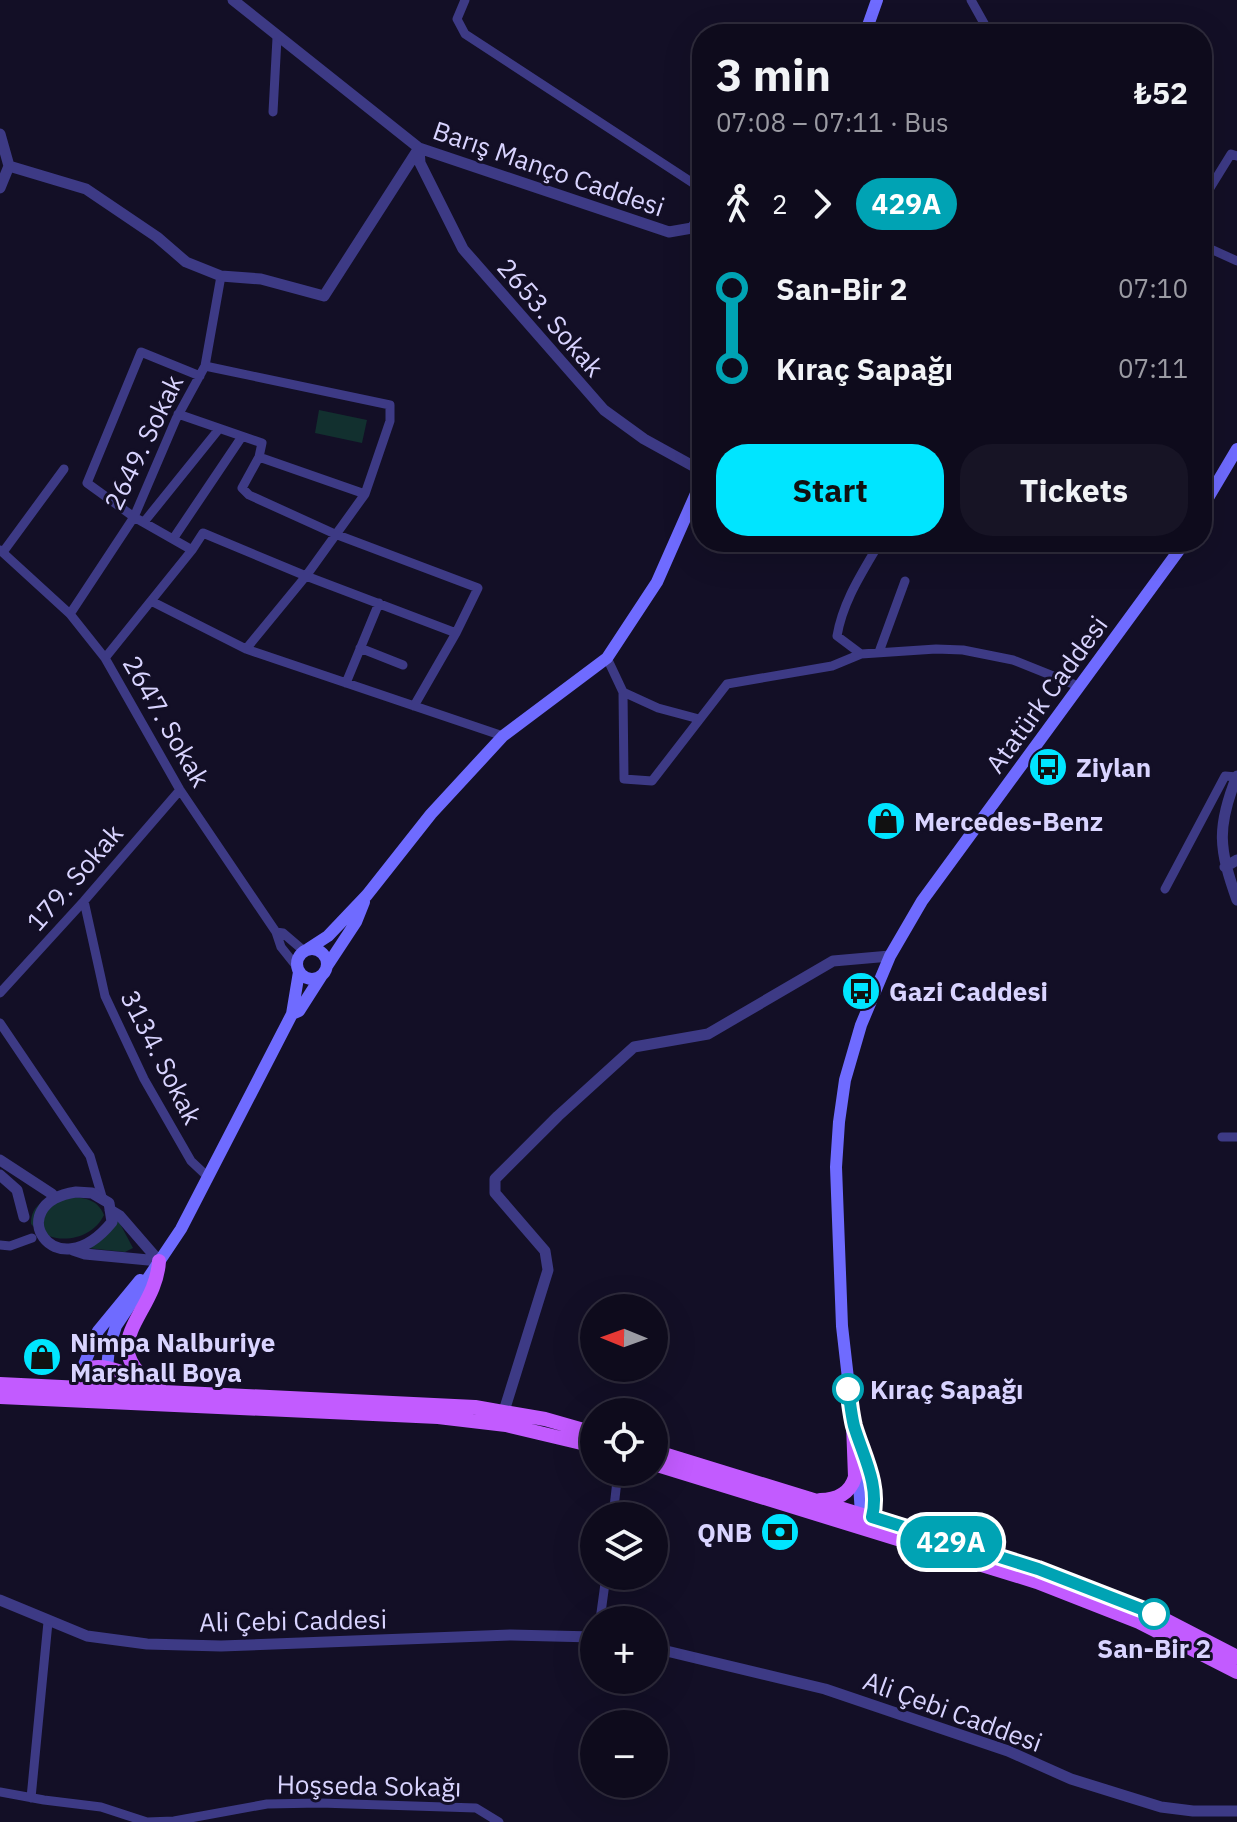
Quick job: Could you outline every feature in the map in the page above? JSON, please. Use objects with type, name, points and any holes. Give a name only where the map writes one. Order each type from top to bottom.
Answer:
[{"type":"main road","points":[[869,24],[877,0]]},
{"type":"main road","points":[[1212,491],[1237,449]]},
{"type":"main road","points":[[1212,503],[1237,461]]},
{"type":"main road","points":[[105,1388],[109,1348],[116,1326],[181,1229],[292,1014],[298,958],[328,936],[367,895],[431,814],[503,736],[607,658],[657,582],[692,503]]},
{"type":"main road","name":"Atatürk Caddesi","points":[[864,1520],[842,1326],[836,1167],[845,1080],[861,1025],[890,956],[922,901],[1177,552]]},
{"type":"main road","points":[[292,1014],[299,1011],[356,922],[367,895]]},
{"type":"main road","points":[[306,950],[321,952],[324,971]]},
{"type":"main road","points":[[298,970],[312,979],[324,971]]},
{"type":"main road","points":[[147,1382],[129,1360],[127,1343],[155,1281],[159,1261]]},
{"type":"main road","points":[[82,1390],[91,1345],[103,1324],[159,1261]]},
{"type":"main road","points":[[82,1390],[92,1367],[147,1382],[162,1391]]},
{"type":"main road","points":[[0,1384],[469,1420],[539,1431],[580,1442]]},
{"type":"main road","points":[[0,1397],[105,1388],[446,1405],[504,1411],[580,1430]]},
{"type":"main road","points":[[813,1499],[838,1497],[853,1485],[853,1424]]},
{"type":"main road","points":[[668,1455],[813,1499],[1080,1598],[1156,1630],[1237,1672]]},
{"type":"main road","points":[[668,1468],[792,1507],[864,1520],[1005,1558],[1154,1614],[1237,1657]]},
{"type":"street","name":"Barış Manço Caddesi","points":[[233,0],[419,148],[669,232],[692,228]]},
{"type":"street","points":[[465,0],[457,19],[465,34],[692,182]]},
{"type":"street","points":[[971,0],[984,24]]},
{"type":"street","points":[[273,112],[277,38]]},
{"type":"street","points":[[0,134],[9,166],[0,188]]},
{"type":"street","points":[[0,154],[9,166],[86,189],[157,237],[186,262],[221,276],[261,279],[324,296],[419,148]]},
{"type":"street","name":"2653. Sokak","points":[[419,148],[420,163],[463,249],[604,410],[644,439],[692,465]]},
{"type":"street","points":[[1212,185],[1231,154],[1237,156]]},
{"type":"street","points":[[1212,250],[1237,261]]},
{"type":"street","name":"2649. Sokak","points":[[70,614],[134,517],[178,414],[205,366],[221,276]]},
{"type":"street","points":[[192,550],[134,517],[87,483],[141,352],[200,376]]},
{"type":"street","points":[[205,366],[390,405],[390,421],[365,494],[306,576],[246,649]]},
{"type":"street","points":[[178,414],[262,443],[259,457],[242,488],[249,495],[335,534],[478,588],[414,706]]},
{"type":"street","points":[[144,522],[219,429]]},
{"type":"street","points":[[173,539],[241,438]]},
{"type":"street","points":[[259,457],[365,494]]},
{"type":"street","points":[[1,551],[64,469]]},
{"type":"street","points":[[105,658],[203,533],[456,633]]},
{"type":"street","name":"2647. Sokak","points":[[1,551],[70,614],[105,658],[180,790],[276,932],[281,947],[298,970]]},
{"type":"street","points":[[861,654],[837,636],[849,595],[874,552]]},
{"type":"street","points":[[879,652],[905,581]]},
{"type":"street","points":[[151,601],[246,649],[503,736]]},
{"type":"street","points":[[346,683],[379,603]]},
{"type":"street","points":[[360,648],[403,665]]},
{"type":"street","points":[[607,658],[623,692],[624,779],[652,781],[727,684],[832,666],[861,654],[963,650],[1013,660],[1078,686]]},
{"type":"street","points":[[623,692],[658,708],[699,719]]},
{"type":"street","points":[[1165,889],[1225,776],[1237,777],[1223,825],[1222,850],[1237,900]]},
{"type":"street","name":"179. Sokak","points":[[0,993],[180,790]]},
{"type":"street","points":[[1225,867],[1237,860]]},
{"type":"street","name":"3134. Sokak","points":[[84,901],[105,996],[144,1079],[191,1161],[208,1177]]},
{"type":"street","points":[[276,932],[283,933],[306,950]]},
{"type":"street","points":[[504,1411],[548,1270],[545,1251],[495,1193],[495,1179],[634,1047],[708,1034],[833,961],[890,956]]},
{"type":"street","points":[[0,1023],[90,1156],[107,1205],[112,1222],[90,1243],[72,1250]]},
{"type":"street","points":[[1222,1137],[1237,1137]]},
{"type":"street","points":[[0,1160],[52,1194]]},
{"type":"street","points":[[0,1175],[17,1190],[27,1231],[43,1246],[85,1254],[159,1261]]},
{"type":"street","points":[[24,1219],[30,1207],[52,1194],[92,1193],[120,1216],[159,1261]]},
{"type":"street","points":[[0,1245],[10,1246],[32,1238]]},
{"type":"street","name":"Ali Çebi Caddesi","points":[[0,1600],[48,1622],[109,1640],[191,1645],[307,1644],[511,1635],[580,1637]]},
{"type":"street","points":[[31,1798],[48,1622]]},
{"type":"street","name":"Ali Çebi Caddesi","points":[[668,1651],[825,1689],[1008,1751],[1071,1779],[1161,1807],[1237,1811]]},
{"type":"street","name":"Hoşseda Sokağı","points":[[0,1792],[101,1807],[147,1822],[174,1821],[267,1804],[320,1803],[476,1808],[499,1822]]},
{"type":"green space","points":[[319,410],[367,420],[362,443],[315,433]]},
{"type":"green space","points":[[62,1197],[92,1201],[104,1215],[90,1231],[70,1238],[49,1236],[31,1224],[36,1207],[50,1199]]},
{"type":"green space","points":[[117,1218],[133,1248],[125,1252],[87,1248]]},
{"type":"bus line","name":"429A","points":[[848,1389],[853,1424],[870,1473],[875,1499],[872,1517],[1038,1569],[1154,1614]]},
{"type":"place","name":"Ziylan","points":[[1048,767]]},
{"type":"place","name":"Mercedes-Benz","points":[[886,821]]},
{"type":"place","name":"Gazi Caddesi","points":[[861,991]]},
{"type":"place","name":"Nimpa Nalburiye Marshall Boya","points":[[42,1357]]},
{"type":"place","name":"Kıraç Sapağı","points":[[848,1389]]},
{"type":"place","name":"QNB","points":[[780,1532]]},
{"type":"place","name":"San-Bir 2","points":[[1154,1614]]}]
